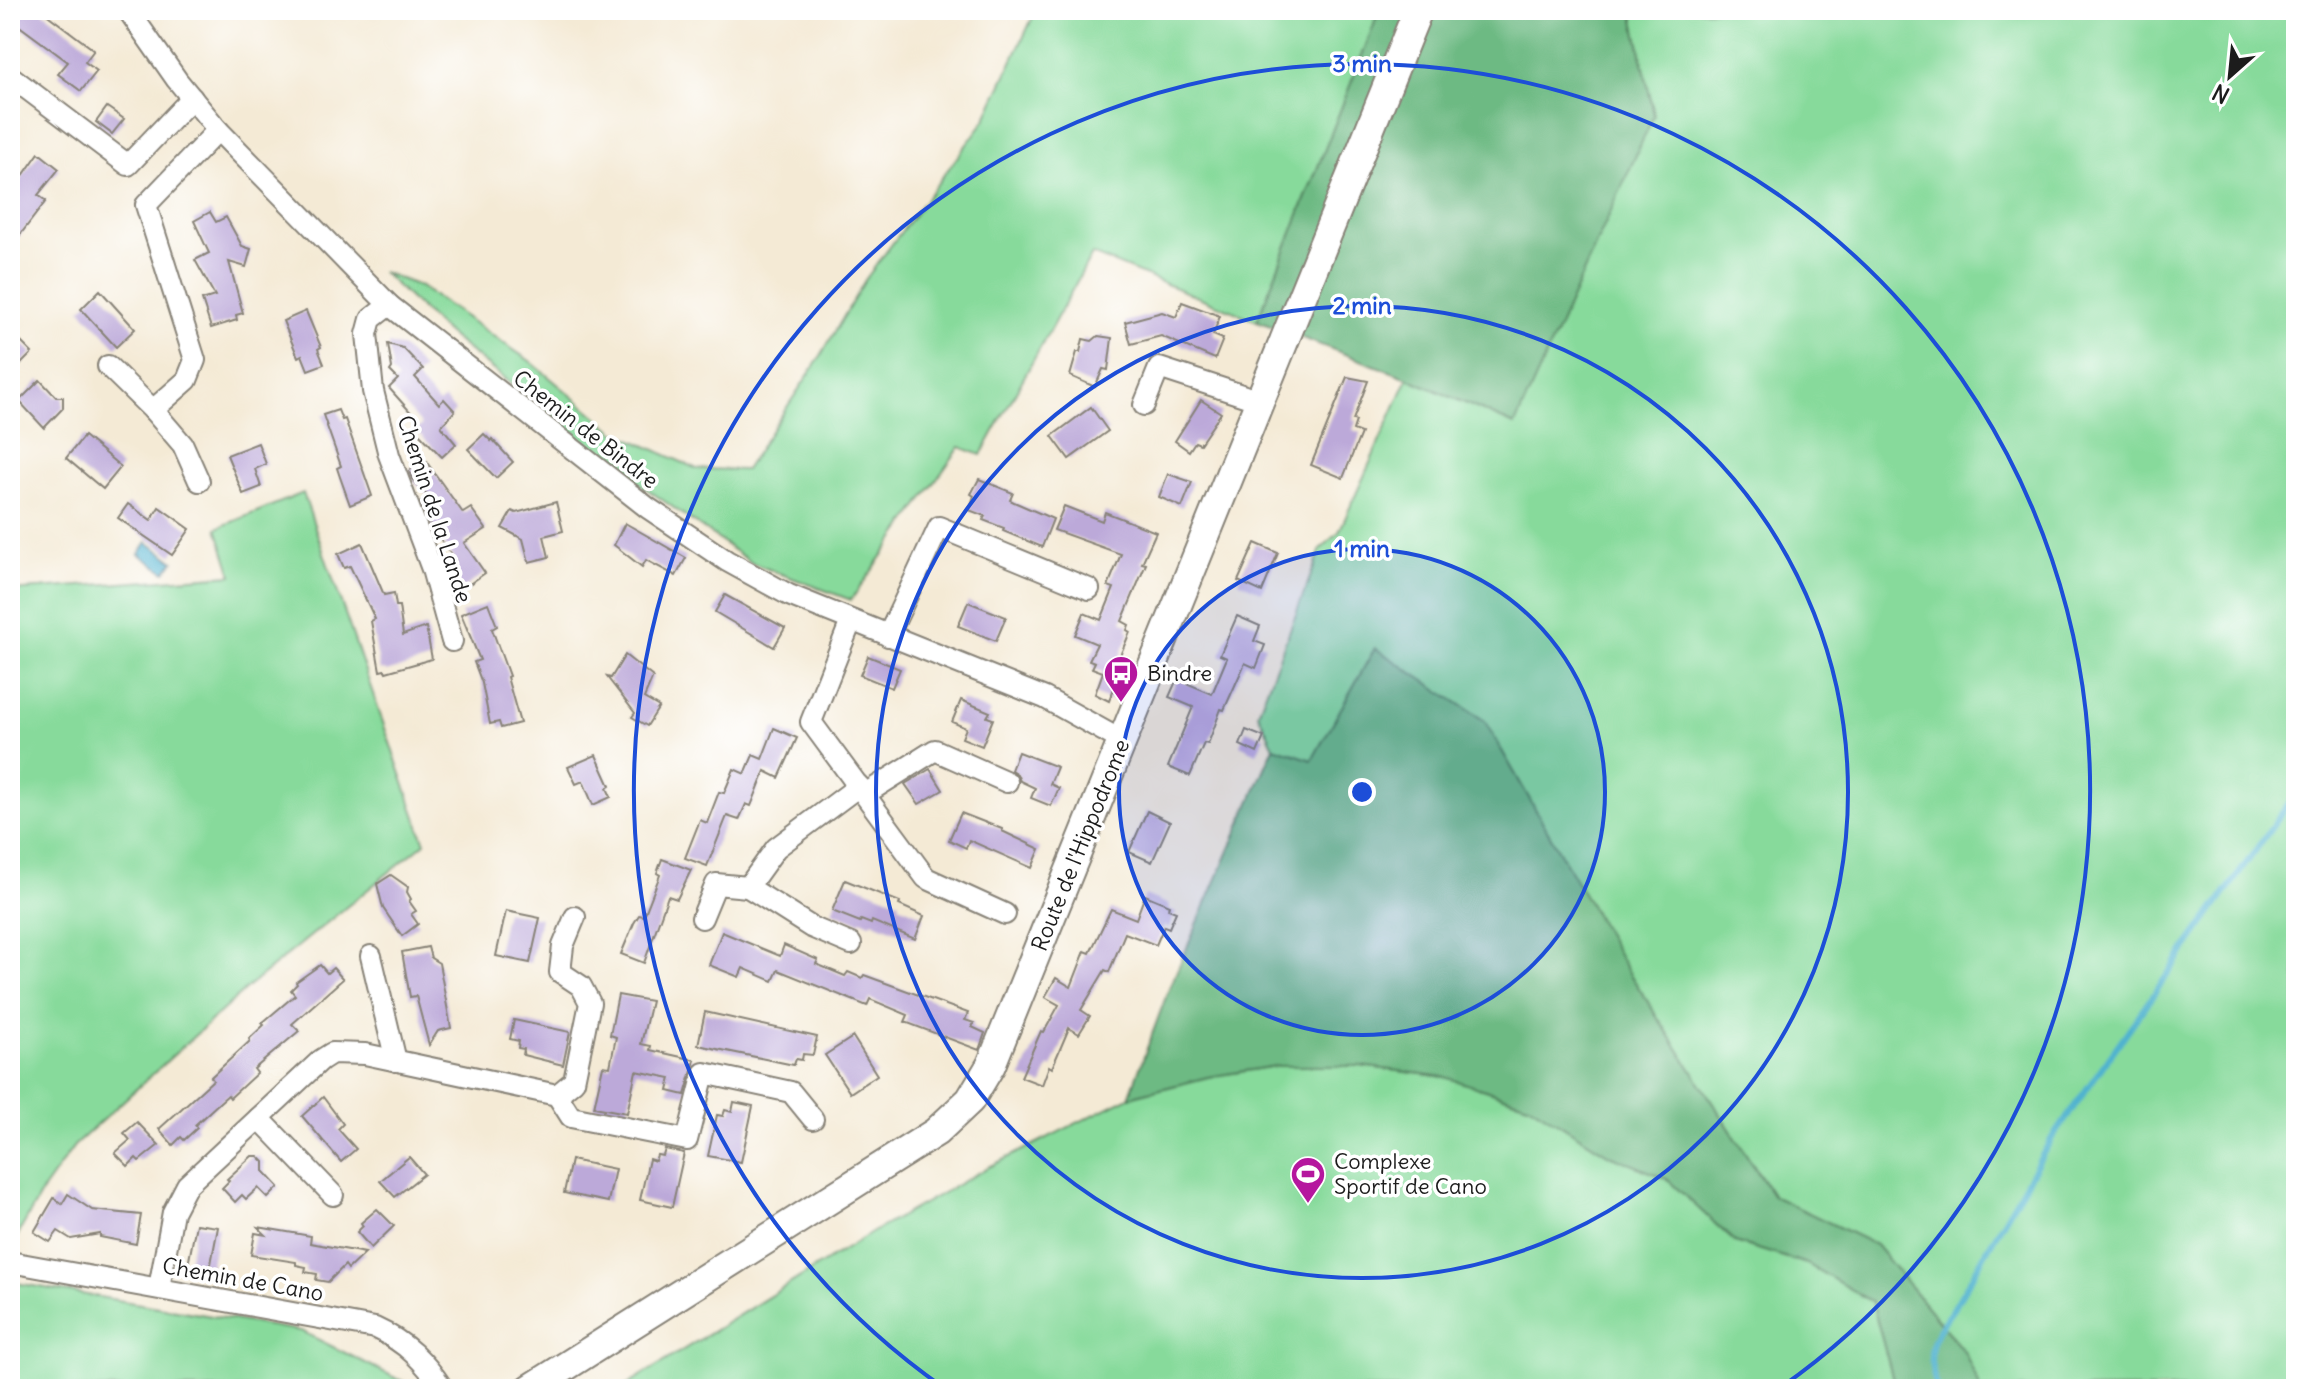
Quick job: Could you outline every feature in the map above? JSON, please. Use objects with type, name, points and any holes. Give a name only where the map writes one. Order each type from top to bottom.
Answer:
[{"type":"main road","name":"Route de l'Hippodrome","points":[[530,1389],[936,1132],[970,1100],[991,1065],[1418,10]]},
{"type":"street","name":"Chemin de Bindre","points":[[128,10],[218,130],[389,305],[661,517],[751,575],[789,595],[1045,698],[1122,741]]},
{"type":"street","points":[[10,76],[128,165],[192,98]]},
{"type":"street","points":[[153,410],[187,380],[195,360],[146,205],[218,130]]},
{"type":"street","name":"Chemin de la Lande","points":[[389,305],[371,319],[367,334],[373,391],[389,455],[432,569],[452,641]]},
{"type":"street","points":[[108,366],[183,445],[199,481]]},
{"type":"street","points":[[1144,405],[1159,368],[1260,401]]},
{"type":"street","points":[[888,636],[939,527],[1089,589]]},
{"type":"street","points":[[851,621],[811,722],[926,878],[1005,914]]},
{"type":"street","points":[[748,887],[776,848],[862,790],[935,750],[1007,782]]},
{"type":"street","points":[[702,918],[716,884],[748,887],[811,927],[851,944]]},
{"type":"street","points":[[557,1095],[574,1081],[590,1003],[581,986],[560,972],[563,946],[575,917]]},
{"type":"street","points":[[371,956],[396,1061]]},
{"type":"street","points":[[159,1288],[173,1212],[187,1185],[332,1053],[345,1052],[396,1061],[557,1095],[571,1117],[687,1140],[704,1073],[791,1092],[813,1119]]},
{"type":"street","points":[[259,1118],[333,1195]]},
{"type":"street","name":"Chemin de Cano","points":[[10,1262],[375,1328],[395,1337],[414,1352],[443,1389]]},
{"type":"green space","points":[[1036,10],[1380,10],[1257,321],[1092,254],[981,455],[960,447],[851,600],[752,563],[617,468],[448,334],[382,272],[419,286],[530,361],[615,432],[697,469],[745,470],[819,359],[865,280],[985,120]]},
{"type":"green space","points":[[1380,10],[1632,10],[1654,115],[1515,425],[1408,378],[1257,321]]},
{"type":"green space","points":[[1632,10],[2296,10],[2296,1389],[1981,1389],[1965,1353],[1876,1245],[1773,1196],[1626,968],[1312,761],[1274,747],[1258,713],[1321,549],[1339,532],[1408,378],[1514,425],[1653,115]]},
{"type":"green space","points":[[303,493],[425,843],[248,987],[74,1146],[44,1188],[10,1249],[10,591],[232,575],[217,528]]},
{"type":"green space","points":[[1375,648],[1485,721],[1626,968],[1773,1196],[1876,1245],[1965,1353],[1981,1389],[1899,1389],[1892,1376],[1872,1302],[1807,1264],[1735,1242],[1667,1179],[1608,1154],[1528,1104],[1445,1077],[1360,1066],[1276,1066],[1208,1077],[1129,1097],[1168,991],[1274,747],[1312,760]]},
{"type":"green space","name":"Complexe Sportif de Cano","points":[[1276,1066],[1360,1066],[1445,1077],[1528,1104],[1608,1154],[1667,1179],[1735,1242],[1807,1264],[1872,1302],[1892,1376],[1899,1389],[620,1389],[873,1232],[989,1167],[1129,1097],[1208,1077]]},
{"type":"green space","points":[[10,1282],[301,1331],[418,1389],[10,1389]]},
{"type":"water","points":[[147,542],[174,561],[165,572],[139,554]]},
{"type":"building","points":[[10,10],[41,10],[94,50],[85,62],[97,71],[81,91],[58,74],[68,62],[10,19]]},
{"type":"building","points":[[107,107],[124,119],[112,134],[96,122]]},
{"type":"building","points":[[39,153],[59,169],[38,195],[46,201],[10,248],[10,194]]},
{"type":"building","points":[[210,212],[216,222],[226,217],[242,246],[251,249],[246,267],[229,262],[243,313],[236,315],[237,320],[211,328],[202,300],[215,296],[195,260],[209,253],[194,221]]},
{"type":"building","points":[[100,290],[135,329],[116,347],[81,309]]},
{"type":"building","points":[[1182,302],[1220,316],[1213,335],[1223,339],[1215,359],[1161,336],[1131,344],[1125,322],[1162,312],[1176,317]]},
{"type":"building","points":[[306,311],[321,347],[318,349],[324,364],[308,370],[302,355],[298,357],[283,321]]},
{"type":"building","points":[[10,331],[32,353],[10,375]]},
{"type":"building","points":[[1098,336],[1112,338],[1108,370],[1103,369],[1095,387],[1070,376],[1083,339],[1092,341]]},
{"type":"building","points":[[388,344],[403,348],[423,369],[415,377],[439,404],[444,399],[455,411],[441,426],[456,444],[442,457],[416,430],[422,425],[389,388],[398,379],[390,371]]},
{"type":"building","points":[[1347,377],[1368,381],[1353,420],[1356,421],[1353,430],[1361,433],[1343,478],[1311,465]]},
{"type":"building","points":[[40,380],[56,397],[63,397],[63,408],[44,428],[19,401]]},
{"type":"building","points":[[1201,400],[1221,413],[1200,444],[1195,442],[1189,451],[1175,441]]},
{"type":"building","points":[[1091,407],[1108,431],[1069,459],[1052,436]]},
{"type":"building","points":[[338,410],[342,420],[345,419],[372,496],[350,505],[337,468],[341,466],[323,415]]},
{"type":"building","points":[[484,434],[513,462],[496,478],[468,449]]},
{"type":"building","points":[[84,436],[121,467],[103,489],[66,458]]},
{"type":"building","points":[[258,443],[266,464],[255,469],[261,487],[243,494],[227,455]]},
{"type":"building","points":[[423,457],[463,513],[471,508],[486,529],[464,543],[485,573],[461,590],[447,569],[456,562],[428,521],[421,502],[429,497],[412,479],[409,471]]},
{"type":"building","points":[[1168,474],[1192,482],[1182,507],[1159,497]]},
{"type":"building","points":[[979,479],[1013,493],[1010,500],[1053,519],[1042,547],[1003,531],[1004,528],[983,520],[985,516],[969,510],[974,496],[971,494]]},
{"type":"building","points":[[556,502],[563,531],[544,536],[549,557],[529,562],[523,539],[502,528],[512,511],[516,513]]},
{"type":"building","points":[[128,504],[151,520],[159,507],[190,529],[172,555],[118,518]]},
{"type":"building","points":[[1064,506],[1102,521],[1105,512],[1156,532],[1122,621],[1129,625],[1127,630],[1130,632],[1116,665],[1122,668],[1109,701],[1095,694],[1103,672],[1092,668],[1095,662],[1089,660],[1097,644],[1075,635],[1084,613],[1101,620],[1114,588],[1108,586],[1121,554],[1054,530]]},
{"type":"building","points":[[625,523],[686,558],[676,576],[646,560],[642,567],[614,545]]},
{"type":"building","points":[[362,543],[384,595],[394,593],[403,635],[426,627],[432,659],[380,671],[371,621],[375,619],[350,566],[344,568],[338,554]]},
{"type":"building","points":[[1255,543],[1278,553],[1262,592],[1238,581]]},
{"type":"building","points":[[725,595],[785,628],[774,647],[715,612]]},
{"type":"building","points":[[968,602],[1006,617],[996,641],[958,626]]},
{"type":"building","points":[[488,603],[497,626],[492,629],[509,676],[520,723],[501,728],[499,722],[490,724],[482,683],[474,662],[480,660],[461,614]]},
{"type":"building","points":[[1237,616],[1260,626],[1254,641],[1265,645],[1256,668],[1245,663],[1190,776],[1168,767],[1193,707],[1169,697],[1177,679],[1212,694],[1227,658],[1220,655]]},
{"type":"building","points":[[625,655],[653,677],[644,698],[659,707],[647,726],[632,717],[635,713],[607,677],[611,678]]},
{"type":"building","points":[[868,656],[900,669],[892,688],[860,675]]},
{"type":"building","points":[[961,700],[990,712],[987,717],[993,719],[982,746],[962,738],[966,728],[952,722]]},
{"type":"building","points":[[774,728],[797,738],[779,778],[765,771],[751,806],[746,804],[739,820],[727,816],[707,866],[685,858],[700,820],[707,823],[719,792],[724,793],[734,769],[745,774],[753,755],[762,759]]},
{"type":"building","points":[[1246,730],[1264,737],[1257,753],[1240,745]]},
{"type":"building","points":[[1018,752],[1057,767],[1050,784],[1059,788],[1051,806],[1031,798],[1035,788],[1020,781],[1011,770]]},
{"type":"building","points":[[596,755],[610,786],[607,788],[611,797],[593,805],[583,781],[576,784],[568,767]]},
{"type":"building","points":[[930,769],[943,790],[919,804],[905,784]]},
{"type":"building","points":[[1147,811],[1170,822],[1152,862],[1129,852]]},
{"type":"building","points":[[961,813],[1002,829],[1040,849],[1032,868],[969,840],[966,848],[949,840]]},
{"type":"building","points":[[662,859],[691,870],[677,899],[668,896],[644,963],[621,954],[634,923],[639,915],[644,916],[660,875],[657,873]]},
{"type":"building","points":[[391,875],[408,887],[409,901],[416,911],[411,914],[418,924],[402,936],[383,908],[377,884]]},
{"type":"building","points":[[845,880],[900,902],[899,905],[924,916],[915,939],[872,921],[871,924],[860,922],[832,911]]},
{"type":"building","points":[[1145,895],[1169,905],[1168,909],[1176,912],[1169,928],[1164,926],[1156,945],[1125,933],[1109,972],[1105,970],[1081,1010],[1090,1016],[1079,1034],[1069,1028],[1042,1085],[1021,1077],[1041,1031],[1044,1032],[1059,1005],[1045,997],[1056,978],[1071,987],[1085,951],[1090,953],[1111,909],[1136,919]]},
{"type":"building","points":[[506,911],[540,918],[530,963],[496,956]]},
{"type":"building","points":[[722,932],[780,956],[784,945],[818,960],[816,964],[845,976],[848,972],[862,978],[864,975],[968,1013],[965,1020],[985,1033],[979,1050],[905,1022],[908,1015],[870,999],[867,1006],[778,970],[773,981],[743,968],[739,977],[709,965]]},
{"type":"building","points":[[428,947],[431,958],[439,963],[451,1028],[438,1031],[429,1045],[416,996],[410,997],[402,952]]},
{"type":"building","points":[[320,965],[327,973],[333,968],[343,979],[292,1024],[299,1031],[254,1069],[257,1073],[230,1098],[228,1095],[220,1102],[184,1140],[181,1137],[173,1145],[159,1129],[213,1080],[211,1077],[250,1041],[264,1025],[262,1023],[295,995],[291,990],[296,982]]},
{"type":"building","points":[[618,995],[651,1001],[641,1044],[651,1046],[650,1050],[695,1060],[685,1095],[668,1091],[671,1078],[636,1071],[627,1113],[594,1107],[603,1066],[610,1067],[616,1037],[610,1035]]},
{"type":"building","points":[[705,1012],[817,1037],[813,1055],[803,1054],[802,1060],[796,1059],[794,1065],[698,1045]]},
{"type":"building","points":[[514,1020],[570,1032],[563,1065],[523,1055],[524,1049],[518,1048],[519,1041],[510,1039]]},
{"type":"building","points":[[853,1037],[877,1075],[850,1093],[825,1055]]},
{"type":"building","points":[[323,1097],[343,1124],[338,1129],[356,1149],[341,1162],[302,1116]]},
{"type":"building","points":[[734,1102],[753,1106],[741,1162],[708,1156],[717,1115],[723,1116],[725,1110],[732,1112]]},
{"type":"building","points":[[137,1122],[159,1145],[128,1166],[115,1153],[130,1140],[124,1133]]},
{"type":"building","points":[[665,1149],[684,1153],[672,1207],[640,1200],[649,1159],[655,1161],[657,1155],[663,1156]]},
{"type":"building","points":[[252,1156],[258,1156],[264,1162],[264,1171],[279,1187],[268,1198],[258,1188],[246,1199],[242,1195],[235,1202],[222,1188],[229,1181],[227,1179]]},
{"type":"building","points":[[409,1157],[424,1174],[395,1197],[380,1181]]},
{"type":"building","points":[[571,1160],[615,1169],[608,1202],[564,1193]]},
{"type":"building","points":[[68,1194],[92,1210],[141,1215],[136,1244],[100,1237],[100,1234],[71,1239],[58,1231],[50,1242],[34,1232],[54,1198],[62,1204]]},
{"type":"building","points":[[377,1209],[394,1226],[371,1248],[357,1232],[363,1226],[361,1223]]},
{"type":"building","points":[[196,1224],[218,1227],[210,1269],[188,1265]]},
{"type":"building","points":[[258,1227],[311,1236],[310,1243],[365,1253],[348,1269],[345,1265],[328,1282],[316,1280],[317,1274],[305,1272],[306,1267],[296,1265],[296,1262],[251,1255],[255,1233],[266,1235]]},
{"type":"waterway","points":[[1938,1389],[1931,1356],[1939,1329],[2052,1138],[2296,793]]},
{"type":"place","name":"Bindre","points":[[1121,704]]},
{"type":"place","name":"Complexe Sportif de Cano","points":[[1308,1205]]}]
